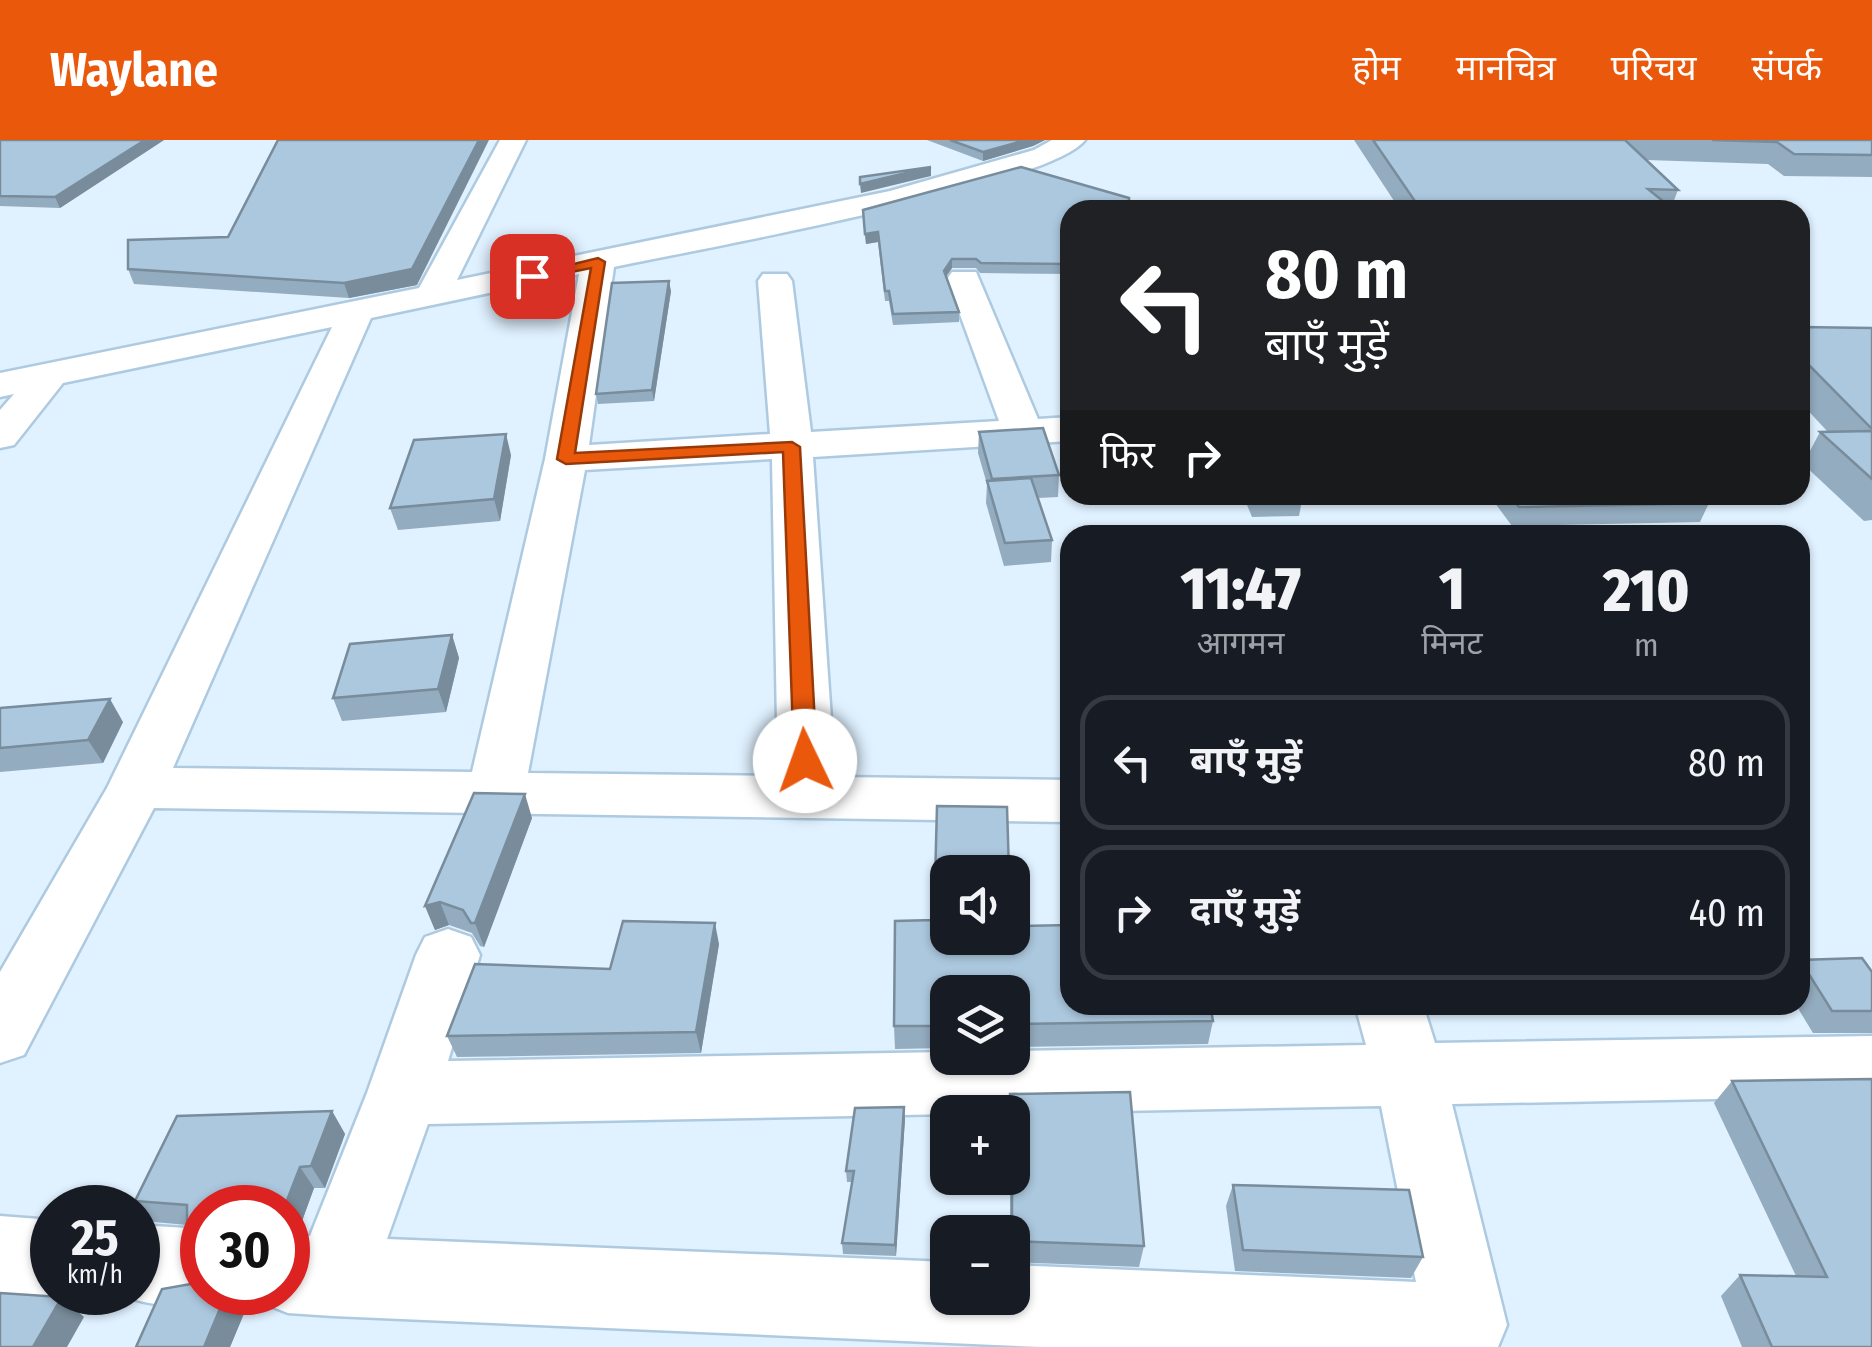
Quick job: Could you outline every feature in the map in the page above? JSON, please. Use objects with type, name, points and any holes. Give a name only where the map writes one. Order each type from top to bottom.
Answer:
[{"type":"street","points":[[431,297],[513,140]]},
{"type":"street","points":[[0,385],[895,198],[1044,156],[1072,140]]},
{"type":"street","points":[[496,792],[566,459],[598,262]]},
{"type":"street","points":[[964,279],[1023,431]]},
{"type":"street","points":[[774,281],[792,447],[807,795]]},
{"type":"street","points":[[0,1034],[136,788],[356,313]]},
{"type":"street","points":[[0,436],[50,376]]},
{"type":"street","points":[[566,459],[1060,429]]},
{"type":"street","points":[[136,788],[1060,801]]},
{"type":"street","points":[[448,955],[403,1093],[310,1276],[1466,1325],[1399,1039]]},
{"type":"street","points":[[403,1093],[1399,1039],[1872,1066]]},
{"type":"street","points":[[0,1254],[30,1256]]},
{"type":"building","points":[[0,140],[145,140],[55,197],[0,196]]},
{"type":"building","points":[[278,140],[479,140],[412,269],[344,283],[128,269],[128,240],[228,237]]},
{"type":"building","points":[[950,140],[1026,140],[983,152]]},
{"type":"building","points":[[1373,140],[1625,140],[1678,190],[1648,189],[1662,200],[1414,200]]},
{"type":"building","points":[[1712,140],[1872,140],[1872,155],[1794,154],[1777,142]]},
{"type":"building","points":[[931,167],[860,184],[860,177]]},
{"type":"building","points":[[1021,167],[1129,198],[1060,200],[1060,264],[952,259],[944,271],[959,312],[893,314],[889,291],[885,291],[878,232],[865,234],[863,210]]},
{"type":"building","points":[[669,281],[652,390],[596,394],[612,283]]},
{"type":"building","points":[[1810,327],[1872,328],[1872,429],[1810,366]]},
{"type":"building","points":[[1043,428],[1059,475],[992,479],[979,432]]},
{"type":"building","points":[[1872,431],[1872,479],[1820,432]]},
{"type":"building","points":[[506,434],[494,499],[390,508],[414,440]]},
{"type":"building","points":[[1031,478],[1052,540],[1005,543],[987,481]]},
{"type":"building","points":[[1518,505],[1614,505],[1519,507]]},
{"type":"building","points":[[452,635],[438,689],[333,698],[350,644]]},
{"type":"building","points":[[110,699],[88,740],[0,748],[0,708]]},
{"type":"building","points":[[474,793],[525,794],[475,923],[471,923],[463,910],[440,902],[425,906]]},
{"type":"building","points":[[937,806],[1007,807],[1008,855],[936,855]]},
{"type":"building","points":[[930,920],[930,955],[1030,955],[1030,926],[1060,925],[1060,1015],[1212,1015],[1213,1021],[1030,1024],[1030,975],[930,975],[930,1026],[894,1026],[895,921]]},
{"type":"building","points":[[623,921],[715,923],[696,1032],[447,1036],[475,964],[610,969]]},
{"type":"building","points":[[1862,958],[1872,972],[1872,1011],[1832,1011],[1810,976],[1810,960]]},
{"type":"building","points":[[1872,1079],[1872,1347],[1772,1347],[1740,1275],[1827,1277],[1732,1081]]},
{"type":"building","points":[[1130,1092],[1144,1246],[1030,1242],[1030,1215],[1012,1215],[1012,1195],[1030,1195],[1030,1095],[1010,1094]]},
{"type":"building","points":[[904,1107],[895,1245],[842,1243],[854,1171],[846,1171],[855,1108]]},
{"type":"building","points":[[332,1111],[311,1166],[300,1167],[293,1185],[180,1185],[180,1204],[160,1203],[160,1185],[143,1185],[177,1116]]},
{"type":"building","points":[[1233,1185],[1409,1190],[1423,1257],[1243,1250]]},
{"type":"building","points":[[180,1286],[180,1315],[217,1315],[204,1347],[136,1347],[150,1315],[160,1315],[162,1289]]},
{"type":"building","points":[[0,1293],[30,1295],[30,1315],[52,1315],[33,1347],[0,1347]]},
{"type":"route","points":[[532,276],[598,262],[566,459],[792,447],[805,761]]}]
